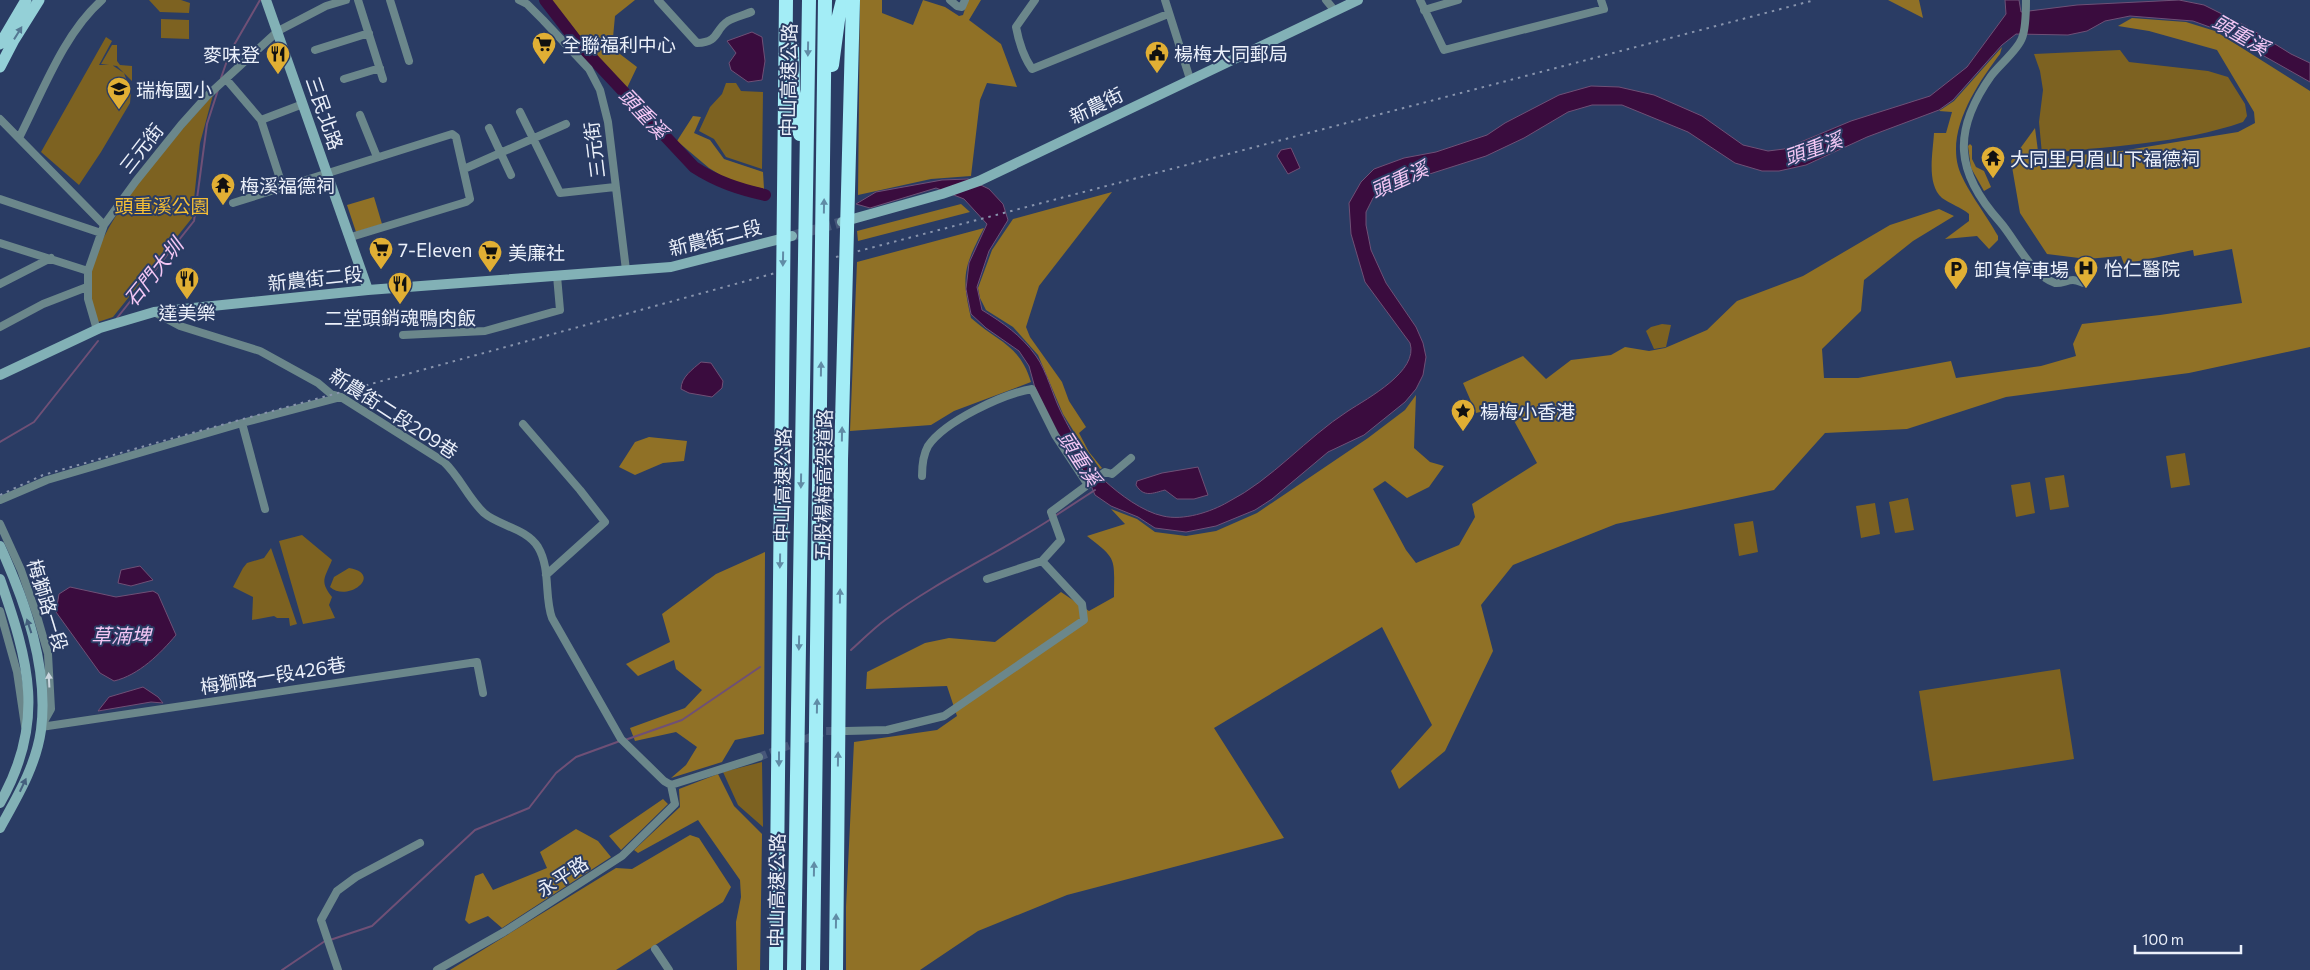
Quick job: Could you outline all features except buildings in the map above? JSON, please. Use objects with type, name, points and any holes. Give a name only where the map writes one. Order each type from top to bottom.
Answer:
[{"type":"highway","points":[[787,0],[791,12],[793,90],[806,169]]},
{"type":"highway","points":[[776,970],[787,0]]},
{"type":"highway","name":"中山高速公路","points":[[794,970],[808,0]]},
{"type":"highway","name":"中山高速公路","points":[[813,970],[825,128],[825,0]]},
{"type":"highway","points":[[825,128],[838,20],[843,0]]},
{"type":"highway","name":"五股楊梅高架道路","points":[[836,970],[841,460],[853,0]]},
{"type":"main road","points":[[0,44],[3,30],[26,0]]},
{"type":"main road","points":[[0,67],[39,0]]},
{"type":"street","points":[[19,138],[66,45],[90,10],[102,0]]},
{"type":"street","name":"三元街","points":[[97,330],[88,299],[88,271],[104,225],[180,124],[224,80],[278,31],[326,6],[346,0]]},
{"type":"street","points":[[358,0],[383,79]]},
{"type":"street","points":[[390,0],[409,61]]},
{"type":"street","name":"三元街","points":[[519,0],[527,4],[543,20],[594,76],[605,106],[626,270]]},
{"type":"street","points":[[658,0],[697,43],[706,43],[714,39],[727,22],[751,12]]},
{"type":"street","points":[[950,0],[957,6],[962,7],[965,0]]},
{"type":"street","points":[[1034,0],[1016,27],[1018,42],[1026,61],[1032,69],[1168,14]]},
{"type":"street","points":[[1165,0],[1190,80]]},
{"type":"street","points":[[1326,0],[1335,11]]},
{"type":"street","name":"新農街","points":[[842,222],[942,194],[979,181],[1358,0]]},
{"type":"street","points":[[1420,0],[1444,50],[1604,9],[1601,0]]},
{"type":"street","points":[[1424,10],[1458,0]]},
{"type":"street","points":[[2026,1],[2022,38],[1991,76],[1967,123],[1962,144],[1964,165],[1977,190],[1996,218],[2010,234],[2023,258],[2050,281],[2057,284],[2072,280],[2084,283]]},
{"type":"street","name":"三民北路","points":[[267,2],[368,290]]},
{"type":"street","points":[[315,50],[369,33]]},
{"type":"street","points":[[344,79],[380,68]]},
{"type":"street","points":[[224,80],[261,120],[283,188]]},
{"type":"street","points":[[261,120],[303,104]]},
{"type":"street","points":[[520,112],[560,193],[615,187]]},
{"type":"street","points":[[360,115],[376,158]]},
{"type":"street","points":[[0,119],[104,225]]},
{"type":"street","points":[[464,169],[534,140],[566,124]]},
{"type":"street","points":[[489,128],[511,175]]},
{"type":"street","points":[[233,203],[452,134],[456,138],[470,199],[466,202],[350,237]]},
{"type":"street","points":[[0,199],[101,234]]},
{"type":"street","name":"新農街二段","points":[[0,375],[97,330],[154,312],[368,290],[671,267],[792,236]]},
{"type":"street","points":[[0,243],[88,271]]},
{"type":"street","points":[[0,284],[51,258]]},
{"type":"street","points":[[403,336],[485,331],[560,310],[556,276]]},
{"type":"street","points":[[0,327],[43,304],[87,287]]},
{"type":"street","name":"新農街二段209巷","points":[[154,312],[180,326],[260,351],[318,383],[331,394],[341,397],[444,462],[455,473],[484,514],[513,527],[537,546],[546,575],[548,607],[552,618],[624,741],[670,785]]},
{"type":"street","points":[[922,476],[923,462],[928,447],[949,424],[1016,392],[1032,390],[1055,435],[1090,484]]},
{"type":"street","points":[[0,500],[47,480],[242,423],[341,397]]},
{"type":"street","points":[[242,423],[265,510]]},
{"type":"street","points":[[523,424],[580,490],[604,522],[546,575]]},
{"type":"street","points":[[987,579],[1042,561],[1061,540],[1051,512],[1105,472],[1112,474],[1131,458]]},
{"type":"street","name":"梅獅路一段","points":[[0,524],[21,570],[48,654],[51,709],[41,727]]},
{"type":"street","name":"梅獅路一段","points":[[0,546],[34,640],[42,709],[41,727],[34,759],[24,786],[0,828]]},
{"type":"street","points":[[846,731],[888,730],[944,716],[1084,620],[1082,604],[1042,561]]},
{"type":"street","name":"梅獅路一段","points":[[0,580],[26,666],[30,706],[20,758],[0,804]]},
{"type":"street","name":"梅獅路一段","points":[[0,611],[11,645],[26,732]]},
{"type":"street","points":[[0,633],[11,645]]},
{"type":"street","name":"梅獅路一段426巷","points":[[41,727],[477,662],[483,693]]},
{"type":"street","points":[[670,785],[760,757]]},
{"type":"street","name":"永平路","points":[[437,970],[504,932],[622,856],[675,804],[670,785]]},
{"type":"street","points":[[338,970],[321,920],[337,891],[356,877],[420,843]]},
{"type":"street","points":[[655,949],[669,970]]},
{"type":"green space","points":[[149,0],[181,0],[190,3],[189,13],[160,12]]},
{"type":"green space","points":[[161,19],[189,20],[189,39],[161,38]]},
{"type":"green space","points":[[106,37],[112,41],[99,65],[112,65],[124,73],[131,92],[130,103],[79,185],[41,152]]},
{"type":"green space","points":[[112,45],[117,45],[117,61],[120,65],[132,66],[132,81],[117,66],[101,64]]},
{"type":"green space","points":[[2120,50],[2129,62],[2208,71],[2228,77],[2245,104],[2247,116],[2243,122],[2169,140],[2042,154],[2039,122],[2043,90],[2040,71],[2034,54]]},
{"type":"green space","points":[[726,83],[736,83],[741,91],[763,92],[762,169],[726,157],[714,139],[699,131],[710,107],[722,94]]},
{"type":"green space","name":"頭重溪公園","points":[[213,95],[200,143],[192,218],[113,317],[98,322],[89,289],[92,266],[103,240],[136,186],[177,135]]},
{"type":"green space","points":[[1662,324],[1671,325],[1666,347],[1654,349],[1646,331],[1651,327]]},
{"type":"green space","points":[[2185,453],[2190,485],[2171,488],[2166,456]]},
{"type":"green space","points":[[2064,475],[2069,507],[2050,510],[2045,478]]},
{"type":"green space","points":[[2030,482],[2035,513],[2016,517],[2011,485]]},
{"type":"green space","points":[[1908,498],[1914,530],[1895,533],[1889,502]]},
{"type":"green space","points":[[1875,503],[1880,534],[1861,538],[1856,506]]},
{"type":"green space","points":[[1753,521],[1758,552],[1739,556],[1734,524]]},
{"type":"green space","points":[[302,535],[332,560],[325,575],[324,583],[332,597],[329,605],[335,618],[303,624],[279,541]]},
{"type":"green space","points":[[271,548],[297,624],[290,626],[289,618],[277,618],[274,616],[252,620],[253,597],[233,587],[247,563],[264,558]]},
{"type":"green space","points":[[349,568],[359,571],[363,576],[363,581],[359,586],[345,592],[337,591],[330,587],[334,577]]},
{"type":"green space","points":[[2060,669],[2074,759],[1933,781],[1919,691]]},
{"type":"green space","points":[[762,762],[763,827],[738,805],[723,772]]},
{"type":"shaded area","points":[[551,0],[635,0],[615,16],[612,48],[637,67],[627,88],[591,50]]},
{"type":"shaded area","points":[[860,0],[882,0],[882,13],[913,25],[923,0],[945,7],[959,16],[963,15],[968,0],[981,0],[969,20],[1001,44],[1017,87],[987,83],[980,100],[971,176],[931,179],[858,195]]},
{"type":"shaded area","points":[[1888,0],[1919,0],[1923,18]]},
{"type":"shaded area","points":[[2132,18],[2186,22],[2215,31],[2310,91],[2310,347],[2189,373],[2006,397],[1907,429],[1825,433],[1774,490],[1616,524],[1513,565],[1481,605],[1493,651],[1445,751],[1399,789],[1391,771],[1432,725],[1382,627],[1214,728],[1284,838],[1067,895],[978,931],[920,970],[846,970],[846,907],[854,742],[937,730],[957,716],[947,686],[866,689],[867,672],[925,643],[949,638],[995,642],[1061,592],[1089,611],[1114,597],[1114,567],[1112,561],[1104,550],[1087,536],[1125,524],[1111,509],[1137,519],[1155,532],[1186,536],[1216,531],[1257,513],[1368,438],[1405,410],[1416,395],[1414,448],[1430,462],[1444,466],[1429,487],[1407,498],[1385,481],[1373,489],[1406,550],[1416,563],[1459,545],[1475,517],[1472,504],[1537,463],[1506,406],[1476,413],[1463,383],[1523,356],[1546,379],[1571,360],[1611,355],[1625,347],[1649,351],[1665,348],[1707,330],[1737,301],[1803,276],[1890,225],[1939,209],[1954,216],[1913,241],[1864,280],[1861,311],[1822,349],[1824,378],[1858,378],[1951,361],[1956,378],[2041,366],[2076,356],[2073,344],[2082,324],[2242,303],[2232,249],[2194,256],[2193,250],[2124,264],[2121,256],[2087,259],[2047,254],[2020,213],[2011,161],[2035,128],[2039,159],[2121,151],[2238,132],[2255,123],[2254,112],[2217,50],[2149,31],[2118,26]]},
{"type":"shaded area","points":[[2002,47],[2000,54],[1974,92],[1967,106],[1957,136],[1956,151],[1961,174],[1998,236],[1998,240],[1989,249],[1977,236],[1945,239],[1969,221],[1969,214],[1942,198],[1937,192],[1932,176],[1932,158],[1934,133],[1946,133],[1952,112],[1939,111],[1954,101]]},
{"type":"shaded area","points":[[693,116],[701,117],[694,133],[710,140],[724,159],[763,172],[764,189],[730,181],[709,168],[677,141]]},
{"type":"shaded area","points":[[1970,144],[1972,146],[1972,159],[1976,167],[1984,171],[1991,187],[1984,191],[1971,168],[1968,146]]},
{"type":"shaded area","points":[[1112,192],[1039,286],[1026,327],[1030,337],[1062,382],[1069,401],[1086,427],[1079,433],[1089,452],[1102,468],[1100,469],[1063,414],[1038,355],[1013,327],[986,310],[980,298],[978,288],[992,250],[1013,219]]},
{"type":"shaded area","points":[[374,197],[382,224],[356,232],[347,205]]},
{"type":"shaded area","points":[[961,204],[970,212],[858,241],[857,231]]},
{"type":"shaded area","points":[[984,228],[972,252],[966,272],[966,291],[971,318],[1014,352],[1021,360],[1031,382],[954,411],[931,425],[850,431],[857,262]]},
{"type":"shaded area","points":[[649,437],[687,441],[684,461],[663,463],[635,475],[619,467],[635,442]]},
{"type":"shaded area","points":[[765,552],[764,734],[735,740],[722,762],[671,778],[686,765],[697,747],[676,732],[635,741],[630,728],[685,708],[702,690],[676,669],[674,660],[638,676],[626,664],[670,642],[662,614],[716,574]]},
{"type":"shaded area","points":[[718,774],[734,806],[762,834],[760,970],[737,970],[736,922],[741,897],[740,880],[698,820],[638,853],[634,850],[680,807],[679,789]]},
{"type":"shaded area","points":[[663,799],[668,804],[621,850],[609,836]]},
{"type":"shaded area","points":[[576,829],[598,841],[611,857],[502,928],[488,916],[469,924],[465,920],[475,876],[483,873],[493,890],[547,868],[540,852]]},
{"type":"shaded area","points":[[690,835],[699,838],[731,887],[723,902],[616,970],[450,970],[616,868],[632,869]]},
{"type":"water","points":[[2005,0],[2019,0],[2021,12],[2077,5],[2179,0],[2204,5],[2246,26],[2291,54],[2310,63],[2310,82],[2218,30],[2193,21],[2130,16],[2105,21],[2087,31],[2068,35],[2016,34],[2002,45],[1953,100],[1939,110],[1867,137],[1806,165],[1779,171],[1762,171],[1735,163],[1688,132],[1622,105],[1592,105],[1568,112],[1524,138],[1486,156],[1392,186],[1373,198],[1366,212],[1366,225],[1371,250],[1386,283],[1416,327],[1423,343],[1426,357],[1423,375],[1416,389],[1405,402],[1364,435],[1328,452],[1272,499],[1255,510],[1216,526],[1186,532],[1155,528],[1138,517],[1111,506],[1095,495],[1087,476],[1058,435],[1035,388],[1029,366],[1019,351],[986,328],[971,314],[966,289],[969,263],[987,224],[964,199],[936,188],[870,208],[856,204],[876,192],[942,180],[968,179],[989,189],[1003,204],[1008,220],[989,251],[977,287],[982,310],[1011,330],[1036,356],[1071,430],[1088,459],[1105,481],[1124,497],[1147,511],[1171,517],[1188,516],[1221,506],[1260,482],[1318,433],[1390,383],[1407,364],[1411,353],[1410,343],[1365,282],[1351,234],[1349,203],[1361,182],[1374,169],[1404,158],[1436,152],[1487,135],[1505,123],[1559,95],[1591,86],[1619,87],[1654,95],[1702,116],[1743,145],[1768,151],[1784,149],[1851,121],[1930,96],[1967,67],[2006,14]]},
{"type":"water","points":[[752,32],[762,37],[765,61],[762,80],[748,82],[731,70],[729,63],[736,53],[727,41]]},
{"type":"water","points":[[1291,148],[1300,168],[1288,174],[1277,156],[1281,150]]},
{"type":"water","points":[[701,362],[711,363],[723,381],[722,388],[712,397],[689,393],[681,389],[685,377]]},
{"type":"water","points":[[1198,467],[1208,495],[1194,499],[1177,499],[1165,490],[1153,493],[1142,492],[1136,485],[1137,481],[1162,473]]},
{"type":"water","points":[[140,566],[153,580],[131,586],[118,583],[121,570]]},
{"type":"water","name":"草湳埤","points":[[70,587],[116,597],[153,591],[158,594],[176,635],[156,656],[140,669],[114,681],[100,673],[56,612],[59,594]]},
{"type":"water","points":[[143,687],[158,697],[163,703],[151,702],[98,711],[109,697]]},
{"type":"waterway","name":"石門大圳","points":[[221,78],[230,52],[260,0]]},
{"type":"waterway","name":"頭重溪","points":[[545,0],[578,43],[694,167],[728,184],[765,195]]},
{"type":"waterway","name":"石門大圳","points":[[117,318],[194,221],[207,124],[218,90]]},
{"type":"waterway","name":"石門大圳","points":[[0,442],[34,422],[98,341]]},
{"type":"waterway","points":[[1055,516],[1095,490]]},
{"type":"waterway","points":[[851,650],[881,623],[905,606],[1051,519]]},
{"type":"waterway","points":[[625,740],[682,720],[760,667]]},
{"type":"waterway","points":[[330,940],[372,926],[475,830],[529,808],[556,773],[576,757],[620,741]]},
{"type":"waterway","points":[[282,970],[325,941]]},
{"type":"tunnel","points":[[792,236],[842,222]]},
{"type":"tunnel","points":[[759,757],[826,731],[840,731]]},
{"type":"railway","points":[[836,257],[1815,0]]},
{"type":"railway","points":[[0,495],[43,475],[790,269]]},
{"type":"place","name":"全聯福利中心","points":[[544,65]]},
{"type":"place","name":"楊梅大同郵局","points":[[1157,74]]},
{"type":"place","name":"麥味登","points":[[278,75]]},
{"type":"place","name":"瑞梅國小","points":[[119,110]]},
{"type":"place","name":"大同里月眉山下福德祠","points":[[1993,179]]},
{"type":"place","name":"梅溪福德祠","points":[[223,206]]},
{"type":"place","name":"7-Eleven","points":[[381,270]]},
{"type":"place","name":"美廉社","points":[[490,273]]},
{"type":"place","name":"怡仁醫院","points":[[2086,289]]},
{"type":"place","name":"卸貨停車場","points":[[1956,290]]},
{"type":"place","name":"達美樂","points":[[187,300]]},
{"type":"place","name":"二堂頭銷魂鴨肉飯","points":[[400,305]]},
{"type":"place","name":"楊梅小香港","points":[[1463,432]]}]
